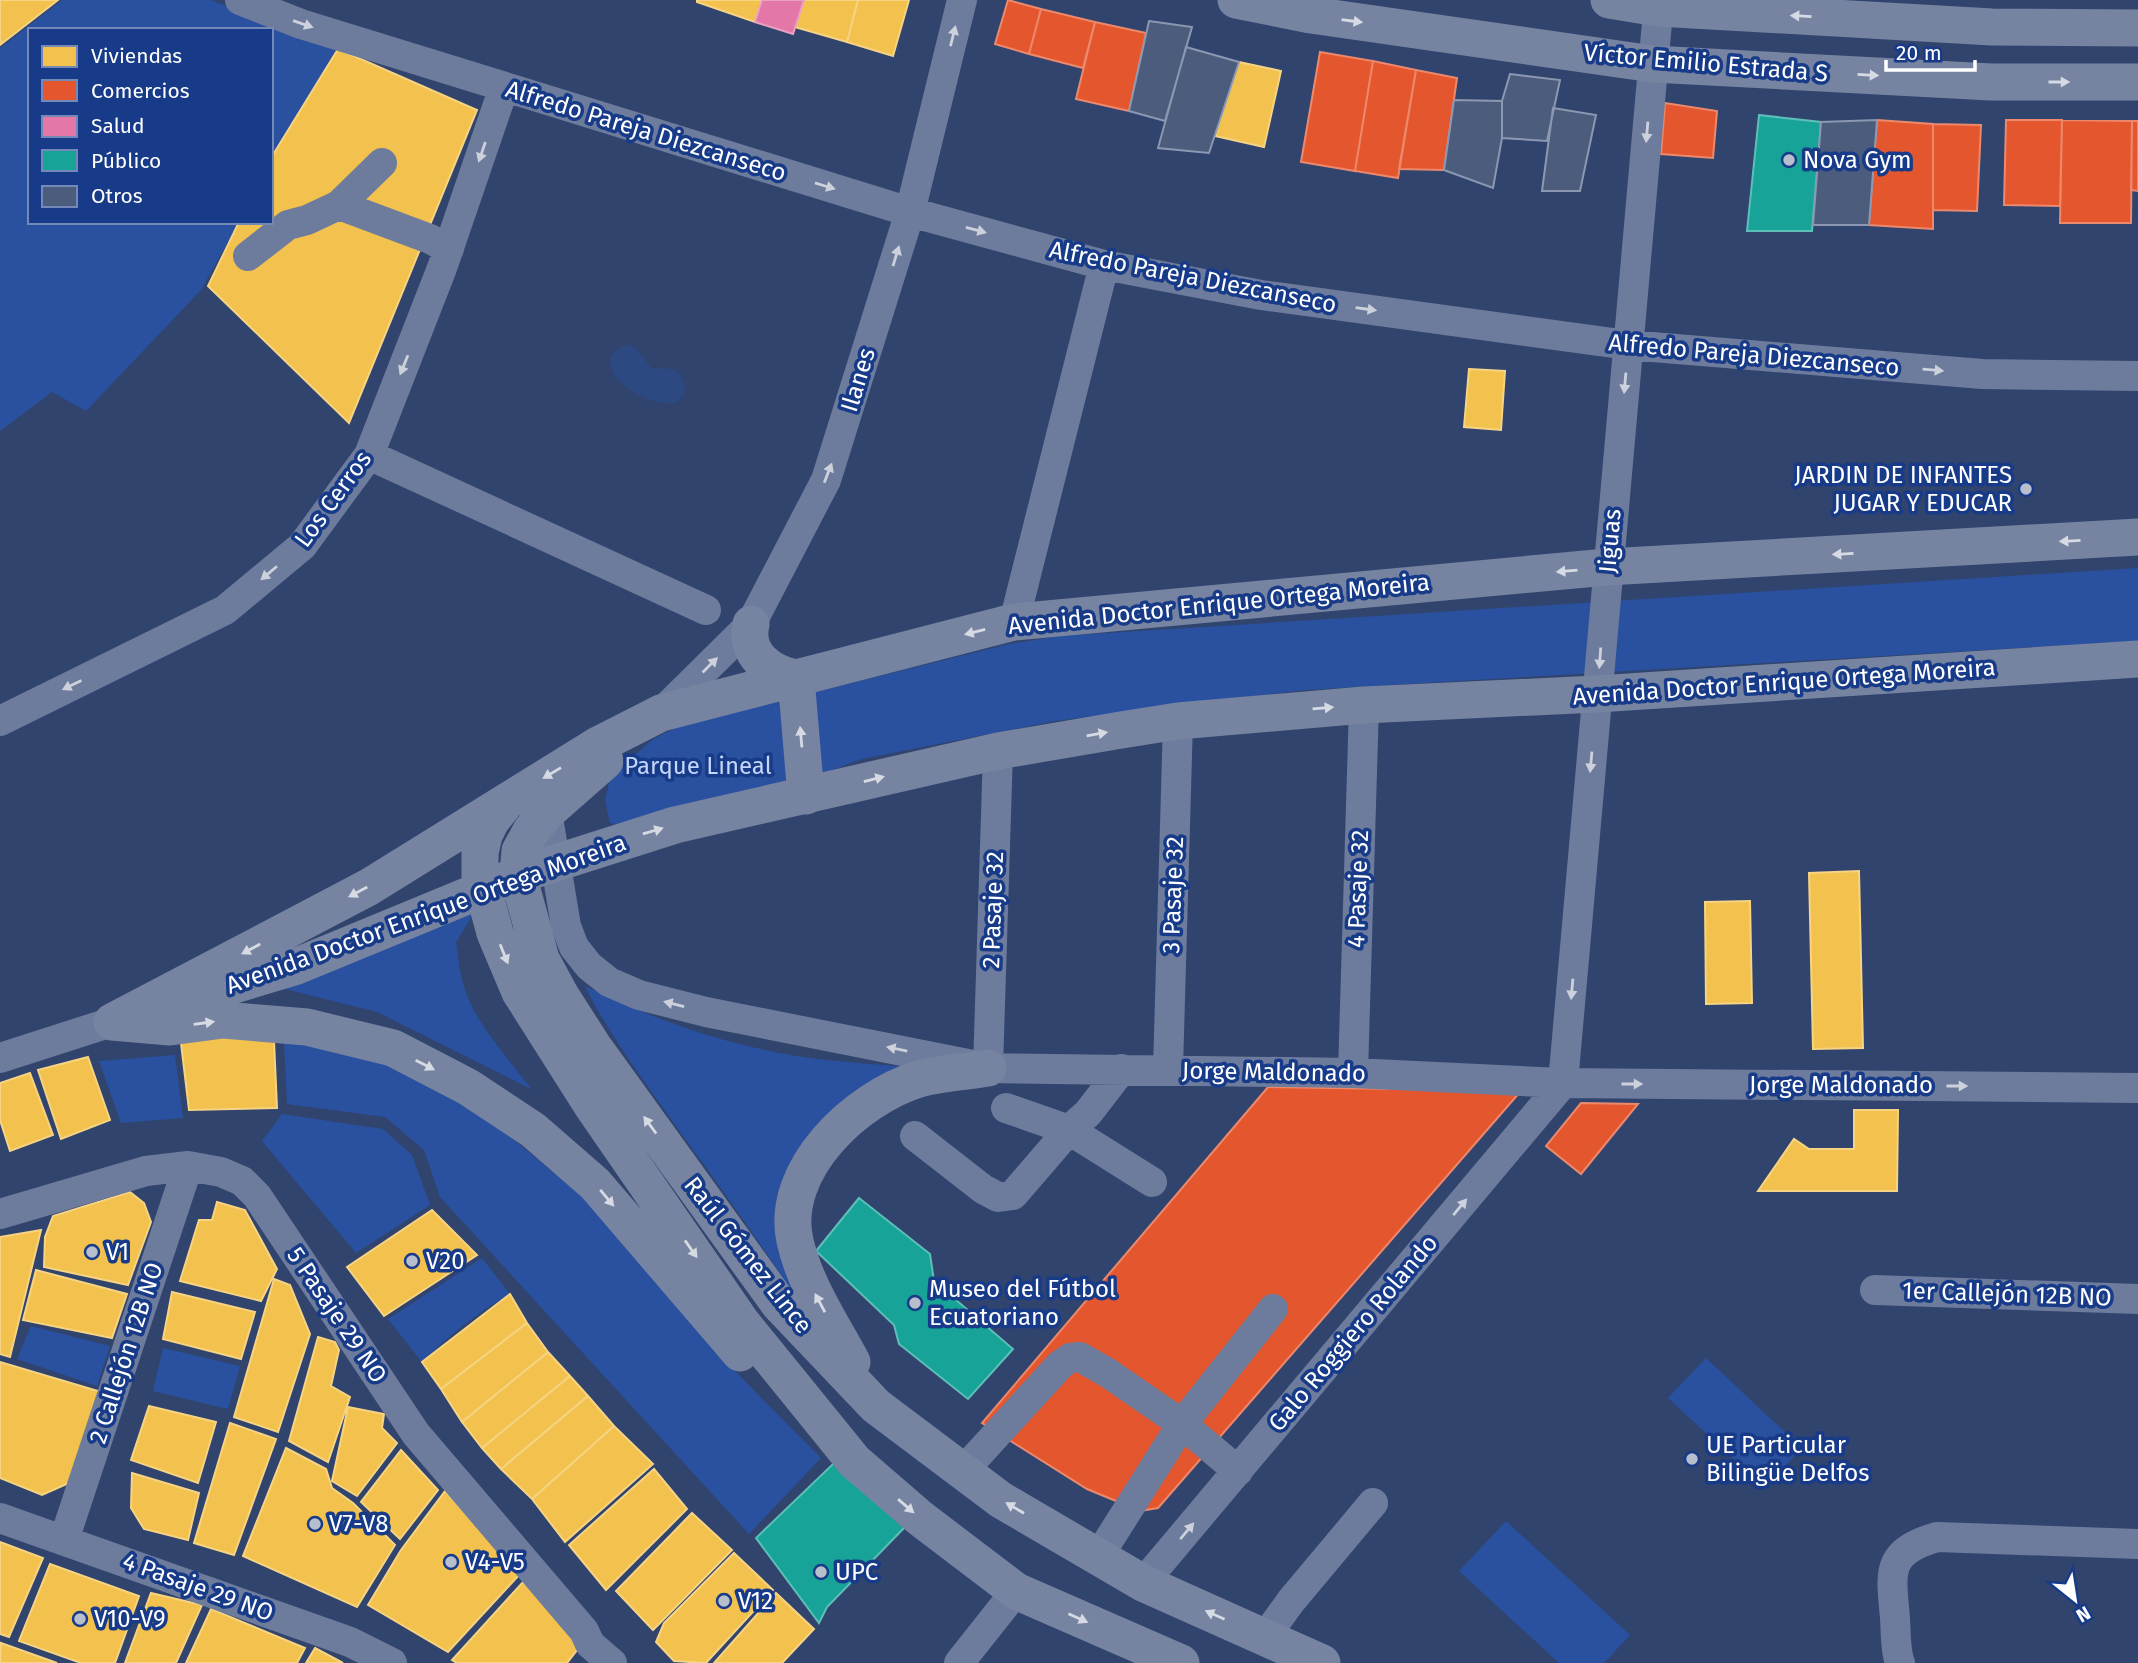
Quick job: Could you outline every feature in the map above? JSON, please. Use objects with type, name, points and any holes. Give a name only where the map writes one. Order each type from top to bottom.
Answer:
[{"type":"main road","name":"Víctor Emilio Estrada S","points":[[1236,0],[1312,7],[1653,64],[1991,82],[2138,82]]},
{"type":"main road","name":"Víctor Emilio Estrada S","points":[[1609,0],[1992,27],[2138,28]]},
{"type":"main road","points":[[1991,82],[1992,27]]},
{"type":"main road","name":"Avenida Doctor Enrique Ortega Moreira","points":[[112,1022],[369,887],[466,841],[516,794],[598,745],[661,713],[1014,622],[1607,567],[2138,537]]},
{"type":"main road","points":[[751,624],[750,643],[759,660],[775,672],[796,678],[806,796]]},
{"type":"main road","name":"Avenida Doctor Enrique Ortega Moreira","points":[[112,1022],[297,966],[518,874],[675,825],[998,751],[1178,721],[1364,705],[1597,694],[2138,659]]},
{"type":"main road","name":"Raúl Gómez Lince","points":[[661,713],[547,812],[531,831],[518,859],[518,874],[541,959],[593,1046],[779,1304],[876,1406],[1001,1500],[1143,1583],[1322,1663]]},
{"type":"main road","points":[[466,841],[504,858],[518,874]]},
{"type":"main road","name":"Raúl Gómez Lince","points":[[466,841],[479,871],[482,890],[511,973],[547,1038],[742,1323],[854,1461],[920,1518],[1016,1591],[1181,1663]]},
{"type":"main road","points":[[112,1022],[170,1027],[223,1020],[307,1027],[393,1048],[468,1087],[533,1130],[595,1184],[722,1335],[792,1406],[854,1461]]},
{"type":"main road","points":[[876,1406],[804,1275],[794,1238],[794,1213],[802,1182],[817,1154],[836,1129],[874,1100],[919,1079],[988,1068]]},
{"type":"street","name":"Alfredo Pareja Diezcanseco","points":[[240,0],[301,24],[910,212],[1104,265],[1261,295],[1628,345],[1982,374],[2138,376]]},
{"type":"street","name":"Ilanes","points":[[661,713],[751,624],[826,480],[910,212],[962,0]]},
{"type":"street","name":"Jiguas","points":[[1563,1083],[1658,4]]},
{"type":"street","name":"Los Cerros","points":[[0,721],[225,610],[302,546],[369,455],[449,249],[504,87]]},
{"type":"street","points":[[248,256],[288,225],[307,220],[339,205],[382,163]]},
{"type":"street","points":[[339,205],[430,239],[449,249]]},
{"type":"street","points":[[1014,622],[1104,265]]},
{"type":"street","points":[[369,455],[706,610]]},
{"type":"street","name":"4 Pasaje 32","points":[[1353,1073],[1364,705]]},
{"type":"street","name":"3 Pasaje 32","points":[[1168,1069],[1178,721]]},
{"type":"street","name":"2 Pasaje 32","points":[[988,1068],[998,751]]},
{"type":"street","name":"Jorge Maldonado","points":[[547,812],[570,938],[589,966],[617,986],[645,997],[706,1012],[988,1068],[1353,1073],[1563,1083],[2138,1088]]},
{"type":"street","points":[[0,1058],[112,1022]]},
{"type":"street","points":[[915,1136],[983,1189],[998,1197],[1013,1195],[1069,1130],[1088,1114],[1122,1069]]},
{"type":"street","name":"Galo Roggiero Rolando","points":[[1143,1583],[1563,1083]]},
{"type":"street","points":[[1006,1108],[1069,1130],[1153,1182]]},
{"type":"street","name":"5 Pasaje 29 NO","points":[[0,1214],[146,1171],[188,1166],[221,1172],[242,1181],[257,1196],[416,1434],[584,1630],[594,1657]]},
{"type":"street","name":"2 Callejón 12B NO","points":[[64,1540],[188,1166]]},
{"type":"street","name":"1er Callejón 12B NO","points":[[1875,1290],[2138,1299]]},
{"type":"street","points":[[1098,1557],[1182,1424],[1273,1309]]},
{"type":"street","points":[[963,1471],[1060,1365],[1070,1358],[1080,1357],[1182,1424],[1238,1471]]},
{"type":"street","points":[[1265,1637],[1291,1601],[1373,1503]]},
{"type":"street","name":"4 Pasaje 29 NO","points":[[0,1518],[350,1642],[392,1663]]},
{"type":"street","points":[[1900,1663],[1892,1574],[1896,1560],[1909,1548],[1923,1541],[1937,1537],[2138,1544]]},
{"type":"street","points":[[959,1663],[1016,1591]]},
{"type":"green space","points":[[62,0],[211,0],[336,49],[273,161],[273,28],[28,28],[28,224],[238,224],[201,290],[86,411],[52,392],[0,431],[0,48]]},
{"type":"green space","name":"Parque Lineal","points":[[2138,568],[2138,641],[1305,690],[1055,721],[862,759],[773,792],[641,827],[610,823],[605,800],[611,775],[655,738],[682,725],[1009,644],[1060,636]]},
{"type":"green space","points":[[479,905],[456,942],[462,980],[482,1024],[531,1089],[377,1012],[273,986]]},
{"type":"green space","points":[[585,986],[662,1019],[742,1045],[813,1058],[924,1069],[807,1143],[814,1326],[748,1226],[628,1059]]},
{"type":"green space","points":[[284,1040],[380,1059],[474,1106],[605,1216],[723,1359],[821,1458],[749,1534],[440,1197],[424,1150],[385,1117],[287,1104]]},
{"type":"green space","points":[[175,1055],[183,1118],[121,1123],[99,1061]]},
{"type":"green space","points":[[282,1114],[383,1129],[412,1155],[430,1205],[356,1253],[262,1141]]},
{"type":"green space","points":[[482,1258],[510,1294],[464,1325],[422,1362],[388,1319]]},
{"type":"green space","points":[[31,1326],[110,1346],[97,1386],[17,1359]]},
{"type":"green space","points":[[163,1348],[240,1366],[228,1409],[153,1391]]},
{"type":"green space","points":[[1706,1358],[1802,1448],[1765,1488],[1668,1398]]},
{"type":"green space","points":[[1506,1521],[1630,1635],[1604,1663],[1559,1663],[1459,1571]]},
{"type":"shaded area","points":[[628,344],[637,349],[651,368],[677,371],[683,380],[685,391],[676,402],[662,403],[646,398],[630,390],[617,378],[611,366],[613,354]]},
{"type":"building: Viviendas","points":[[0,0],[58,0],[0,45]]},
{"type":"building: Viviendas","points":[[697,0],[762,0],[755,22]]},
{"type":"building: Viviendas","points":[[804,0],[858,0],[847,42],[795,27]]},
{"type":"building: Viviendas","points":[[858,0],[909,0],[893,56],[847,42]]},
{"type":"building: Viviendas","points":[[338,49],[477,110],[349,423],[208,286],[238,224],[273,224],[273,155]]},
{"type":"building: Viviendas","points":[[1239,62],[1281,71],[1264,147],[1215,136]]},
{"type":"building: Viviendas","points":[[1469,369],[1505,371],[1501,430],[1464,427]]},
{"type":"building: Viviendas","points":[[1859,871],[1863,1048],[1813,1049],[1809,873]]},
{"type":"building: Viviendas","points":[[1750,901],[1752,1003],[1706,1004],[1705,902]]},
{"type":"building: Viviendas","points":[[227,1036],[274,1041],[277,1108],[189,1110],[181,1043]]},
{"type":"building: Viviendas","points":[[88,1057],[110,1120],[61,1139],[38,1070]]},
{"type":"building: Viviendas","points":[[30,1073],[53,1135],[10,1151],[0,1120],[0,1083]]},
{"type":"building: Viviendas","points":[[1854,1110],[1898,1110],[1897,1191],[1758,1191],[1794,1139],[1809,1149],[1854,1149]]},
{"type":"building: Viviendas","name":"V1","points":[[130,1192],[144,1203],[151,1222],[128,1285],[44,1267],[45,1237],[53,1216]]},
{"type":"building: Viviendas","points":[[217,1202],[245,1210],[277,1269],[261,1301],[180,1281],[199,1220],[212,1220]]},
{"type":"building: Viviendas","name":"V20","points":[[432,1210],[477,1255],[384,1316],[347,1267]]},
{"type":"building: Viviendas","points":[[41,1230],[10,1357],[0,1354],[0,1237]]},
{"type":"building: Viviendas","points":[[36,1270],[127,1294],[112,1338],[23,1320]]},
{"type":"building: Viviendas","points":[[274,1279],[290,1285],[310,1334],[278,1432],[234,1417]]},
{"type":"building: Viviendas","points":[[172,1292],[255,1312],[241,1359],[163,1339]]},
{"type":"building: Viviendas","name":"V20","points":[[510,1294],[527,1323],[441,1389],[422,1362]]},
{"type":"building: Viviendas","points":[[527,1323],[548,1352],[462,1422],[441,1389]]},
{"type":"building: Viviendas","points":[[318,1337],[335,1342],[339,1350],[331,1386],[350,1397],[328,1462],[289,1441]]},
{"type":"building: Viviendas","points":[[548,1352],[570,1376],[482,1448],[462,1422]]},
{"type":"building: Viviendas","points":[[0,1362],[101,1392],[69,1483],[42,1495],[0,1478]]},
{"type":"building: Viviendas","points":[[570,1376],[588,1396],[501,1469],[482,1448]]},
{"type":"building: Viviendas","points":[[588,1396],[614,1426],[532,1499],[501,1469]]},
{"type":"building: Viviendas","points":[[149,1406],[216,1422],[198,1483],[131,1460]]},
{"type":"building: Viviendas","points":[[348,1407],[384,1414],[382,1428],[397,1443],[357,1496],[332,1481]]},
{"type":"building: Viviendas","points":[[230,1423],[276,1439],[234,1555],[194,1543]]},
{"type":"building: Viviendas","points":[[614,1426],[653,1464],[565,1542],[532,1499]]},
{"type":"building: Viviendas","name":"V7-V8","points":[[286,1448],[326,1469],[332,1488],[353,1503],[395,1545],[357,1607],[243,1556]]},
{"type":"building: Viviendas","points":[[401,1450],[438,1490],[400,1539],[361,1502]]},
{"type":"building: Viviendas","points":[[654,1469],[687,1509],[606,1590],[569,1545]]},
{"type":"building: Viviendas","points":[[132,1473],[199,1493],[188,1540],[144,1529],[131,1508]]},
{"type":"building: Viviendas","name":"V4-V5","points":[[445,1491],[520,1574],[448,1652],[368,1605],[401,1550]]},
{"type":"building: Viviendas","points":[[692,1513],[732,1550],[653,1630],[616,1591]]},
{"type":"building: Viviendas","points":[[0,1542],[43,1558],[9,1637],[0,1634]]},
{"type":"building: Viviendas","name":"V12","points":[[734,1553],[773,1590],[706,1663],[674,1661],[656,1642],[664,1623]]},
{"type":"building: Viviendas","name":"V10-V9","points":[[50,1564],[139,1596],[115,1663],[81,1663],[19,1641]]},
{"type":"building: Viviendas","points":[[523,1582],[553,1605],[581,1645],[567,1663],[457,1663],[452,1660]]},
{"type":"building: Viviendas","points":[[151,1593],[202,1605],[176,1663],[125,1663]]},
{"type":"building: Viviendas","points":[[776,1593],[814,1629],[782,1663],[714,1663]]},
{"type":"building: Viviendas","points":[[211,1609],[305,1648],[297,1663],[186,1663]]},
{"type":"building: Viviendas","points":[[1,1643],[57,1663],[0,1663]]},
{"type":"building: Viviendas","points":[[315,1648],[343,1663],[306,1663]]},
{"type":"building: Comercios","points":[[1008,0],[1041,9],[1029,54],[995,44]]},
{"type":"building: Comercios","points":[[1041,9],[1095,22],[1083,68],[1029,54]]},
{"type":"building: Comercios","points":[[1095,22],[1146,33],[1129,111],[1076,99]]},
{"type":"building: Comercios","points":[[1320,52],[1373,61],[1355,171],[1301,162]]},
{"type":"building: Comercios","points":[[1373,61],[1416,70],[1398,178],[1355,171]]},
{"type":"building: Comercios","points":[[1416,70],[1457,78],[1444,170],[1399,169]]},
{"type":"building: Comercios","points":[[1665,103],[1717,111],[1713,158],[1661,154]]},
{"type":"building: Comercios","points":[[1877,120],[1933,124],[1933,229],[1869,225]]},
{"type":"building: Comercios","points":[[2006,120],[2062,120],[2060,206],[2004,205]]},
{"type":"building: Comercios","points":[[2062,120],[2132,121],[2131,223],[2060,223]]},
{"type":"building: Comercios","points":[[2132,121],[2138,121],[2138,191],[2131,190]]},
{"type":"building: Comercios","points":[[1933,124],[1981,125],[1977,211],[1933,210]]},
{"type":"building: Comercios","points":[[1268,1087],[1521,1091],[1158,1508],[1140,1511],[1087,1489],[982,1423]]},
{"type":"building: Comercios","points":[[1581,1103],[1638,1104],[1581,1174],[1546,1146]]},
{"type":"building: Salud","points":[[762,0],[804,0],[793,34],[755,22]]},
{"type":"building: Público","points":[[1759,115],[1821,122],[1812,231],[1747,231]]},
{"type":"building: Público","name":"Museo del Fútbol Ecuatoriano","points":[[859,1198],[930,1254],[934,1281],[1013,1349],[968,1399],[899,1344],[894,1325],[816,1251]]},
{"type":"building: Público","name":"UPC","points":[[834,1463],[905,1527],[827,1607],[819,1623],[756,1538]]},
{"type":"building: Otros","points":[[1149,21],[1192,27],[1165,121],[1129,111]]},
{"type":"building: Otros","points":[[1186,47],[1239,62],[1209,153],[1158,148]]},
{"type":"building: Otros","points":[[1510,74],[1560,80],[1547,141],[1502,138],[1502,101]]},
{"type":"building: Otros","points":[[1454,100],[1502,101],[1502,138],[1493,188],[1444,170]]},
{"type":"building: Otros","points":[[1553,108],[1596,115],[1580,191],[1542,191]]},
{"type":"building: Otros","points":[[1877,120],[1869,225],[1813,225],[1821,122]]},
{"type":"place","name":"Nova Gym","points":[[1789,160]]},
{"type":"place","name":"JARDIN DE INFANTES JUGAR Y EDUCAR","points":[[2026,489]]},
{"type":"place","name":"V1","points":[[92,1252]]},
{"type":"place","name":"V20","points":[[412,1261]]},
{"type":"place","name":"Museo del Fútbol Ecuatoriano","points":[[915,1303]]},
{"type":"place","name":"UE Particular Bilingüe Delfos","points":[[1692,1459]]},
{"type":"place","name":"V7-V8","points":[[315,1524]]},
{"type":"place","name":"V4-V5","points":[[451,1562]]},
{"type":"place","name":"UPC","points":[[821,1572]]},
{"type":"place","name":"V12","points":[[724,1601]]},
{"type":"place","name":"V10-V9","points":[[80,1619]]}]
